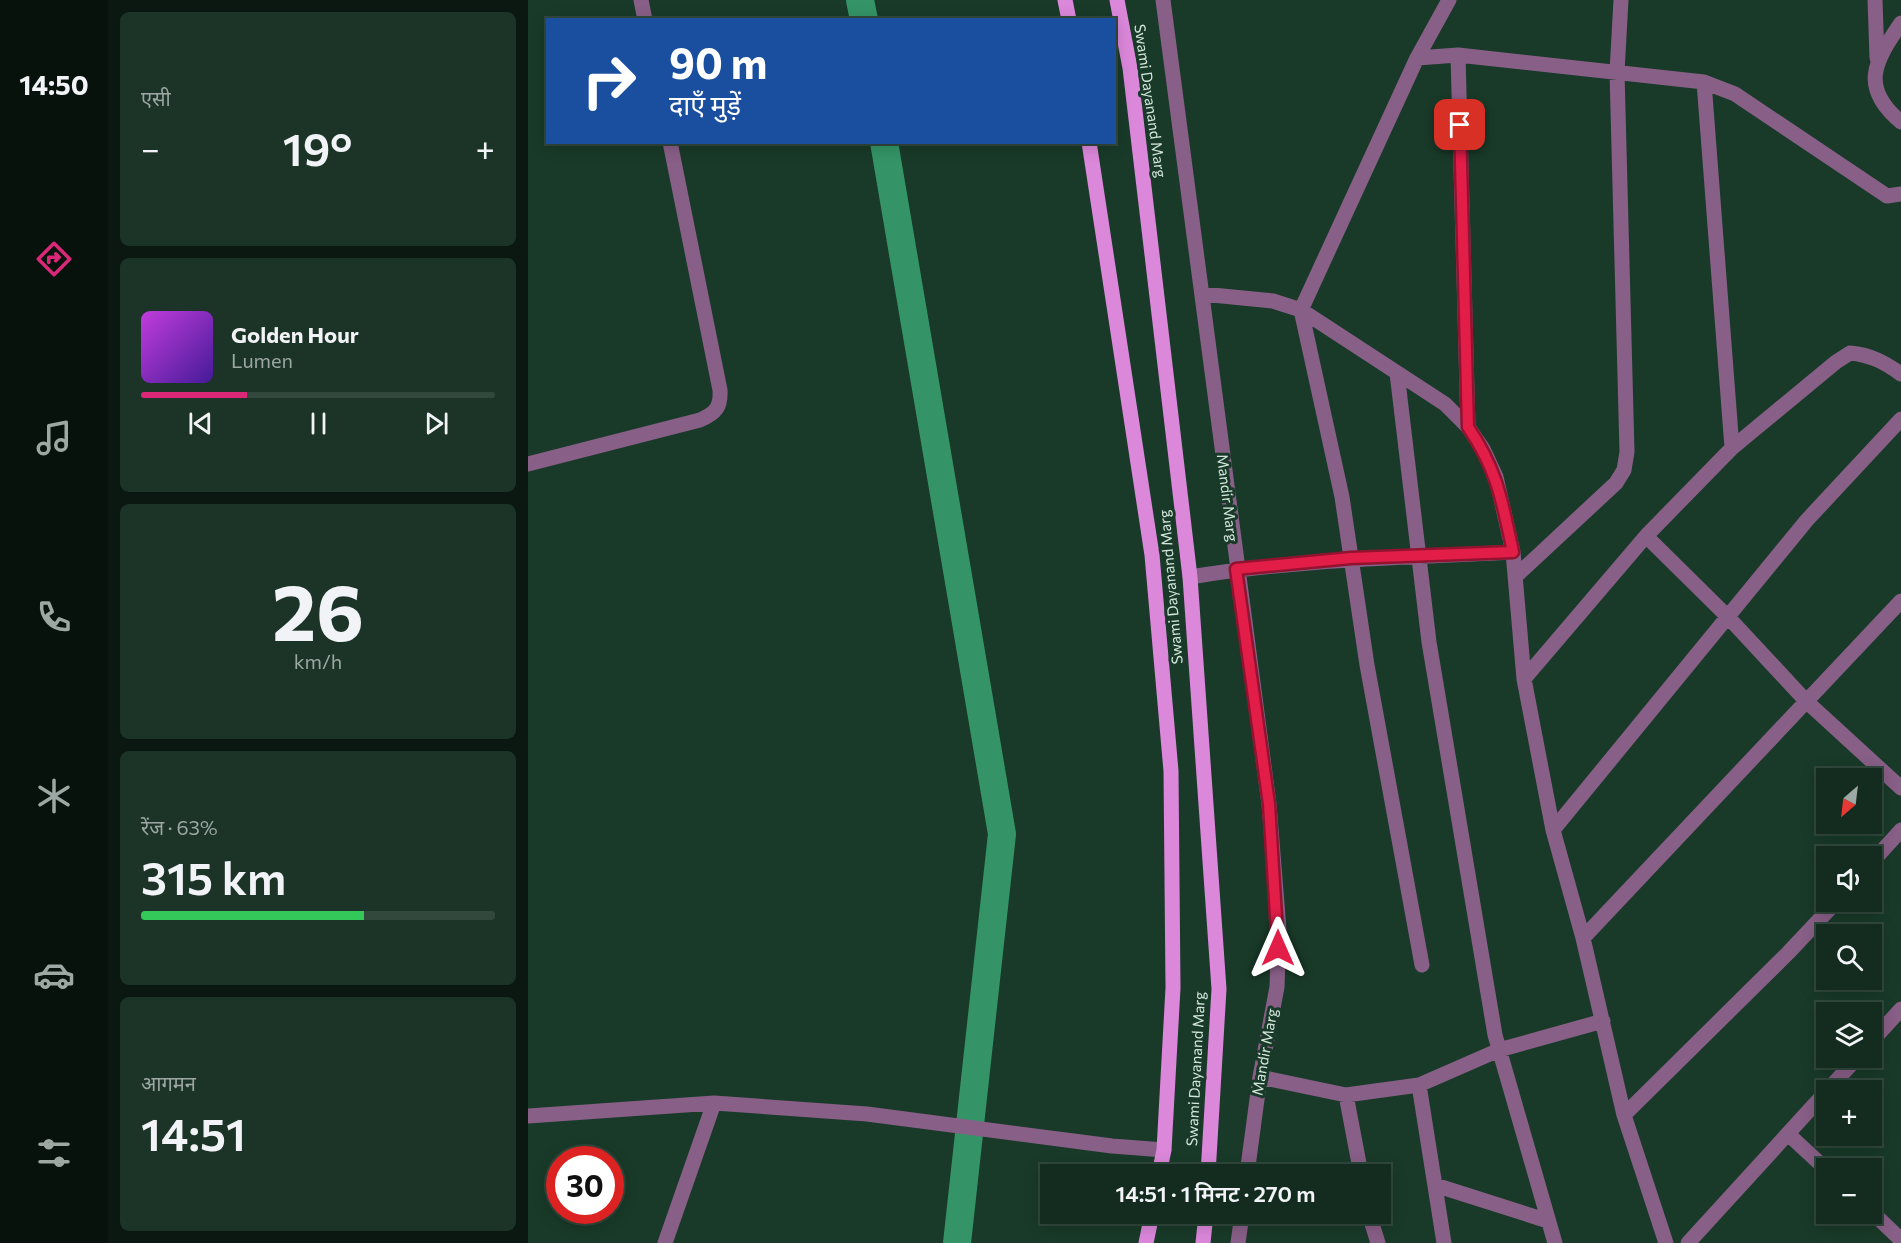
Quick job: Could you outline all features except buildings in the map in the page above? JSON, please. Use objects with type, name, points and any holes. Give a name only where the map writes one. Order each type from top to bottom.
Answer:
[{"type":"main road","points":[[1065,0],[1069,18]]},
{"type":"main road","name":"Swami Dayanand Marg","points":[[1117,0],[1130,68],[1190,577],[1219,989],[1209,1164]]},
{"type":"main road","name":"Swami Dayanand Marg","points":[[1089,144],[1152,555],[1171,771],[1173,988],[1164,1150],[1161,1164]]},
{"type":"main road","points":[[1146,1243],[1150,1224]]},
{"type":"main road","points":[[1203,1243],[1205,1224]]},
{"type":"street","points":[[641,0],[645,18]]},
{"type":"street","name":"Mandir Marg","points":[[1163,0],[1236,569],[1269,804],[1279,929],[1276,987],[1260,1077],[1248,1164]]},
{"type":"street","points":[[1422,965],[1367,665],[1342,496],[1301,310],[1417,58],[1449,0]]},
{"type":"street","points":[[1515,577],[1604,496],[1624,470],[1627,452],[1617,72],[1620,0]]},
{"type":"street","points":[[1875,0],[1877,92],[1884,108],[1901,122]]},
{"type":"street","points":[[1877,58],[1901,23]]},
{"type":"street","points":[[1417,58],[1458,55],[1704,82],[1735,94],[1887,196],[1901,194]]},
{"type":"street","points":[[1458,55],[1468,427]]},
{"type":"street","points":[[1704,82],[1732,448]]},
{"type":"street","points":[[528,464],[700,420],[713,415],[720,404],[720,390],[670,144]]},
{"type":"street","points":[[1202,294],[1273,301],[1301,310],[1445,404],[1468,427],[1483,449],[1496,477],[1513,552],[1524,680],[1553,830],[1603,1021],[1624,1115],[1666,1243]]},
{"type":"street","points":[[1524,680],[1646,536],[1732,448],[1850,353],[1880,359],[1901,374]]},
{"type":"street","points":[[1397,373],[1430,650],[1499,1050],[1555,1243]]},
{"type":"street","points":[[1553,830],[1807,520],[1901,419]]},
{"type":"street","points":[[1646,536],[1728,617],[1806,701],[1901,788]]},
{"type":"street","points":[[1190,577],[1236,569],[1351,558],[1513,552]]},
{"type":"street","points":[[1582,938],[1901,601]]},
{"type":"street","points":[[1882,851],[1901,830]]},
{"type":"street","points":[[1624,1115],[1827,912]]},
{"type":"street","points":[[1882,1030],[1901,1009]]},
{"type":"street","points":[[1260,1077],[1346,1095],[1419,1085],[1499,1050],[1603,1021]]},
{"type":"street","points":[[1688,1243],[1848,1068]]},
{"type":"street","points":[[1419,1085],[1444,1243]]},
{"type":"street","points":[[1346,1095],[1359,1164]]},
{"type":"street","points":[[665,1243],[714,1103]]},
{"type":"street","points":[[528,1116],[714,1103],[867,1114],[1112,1146],[1164,1150]]},
{"type":"street","points":[[1788,1134],[1816,1160]]},
{"type":"street","points":[[1435,1185],[1548,1221]]},
{"type":"street","points":[[1882,1222],[1901,1240]]},
{"type":"street","points":[[1238,1243],[1241,1224]]},
{"type":"street","points":[[1371,1224],[1378,1243]]},
{"type":"waterway","points":[[860,0],[864,18]]},
{"type":"waterway","points":[[884,144],[1002,834],[957,1243]]},
{"type":"route","points":[[1278,948],[1279,929],[1269,804],[1236,569],[1351,558],[1513,552],[1496,477],[1483,449],[1468,427],[1460,125]]}]
